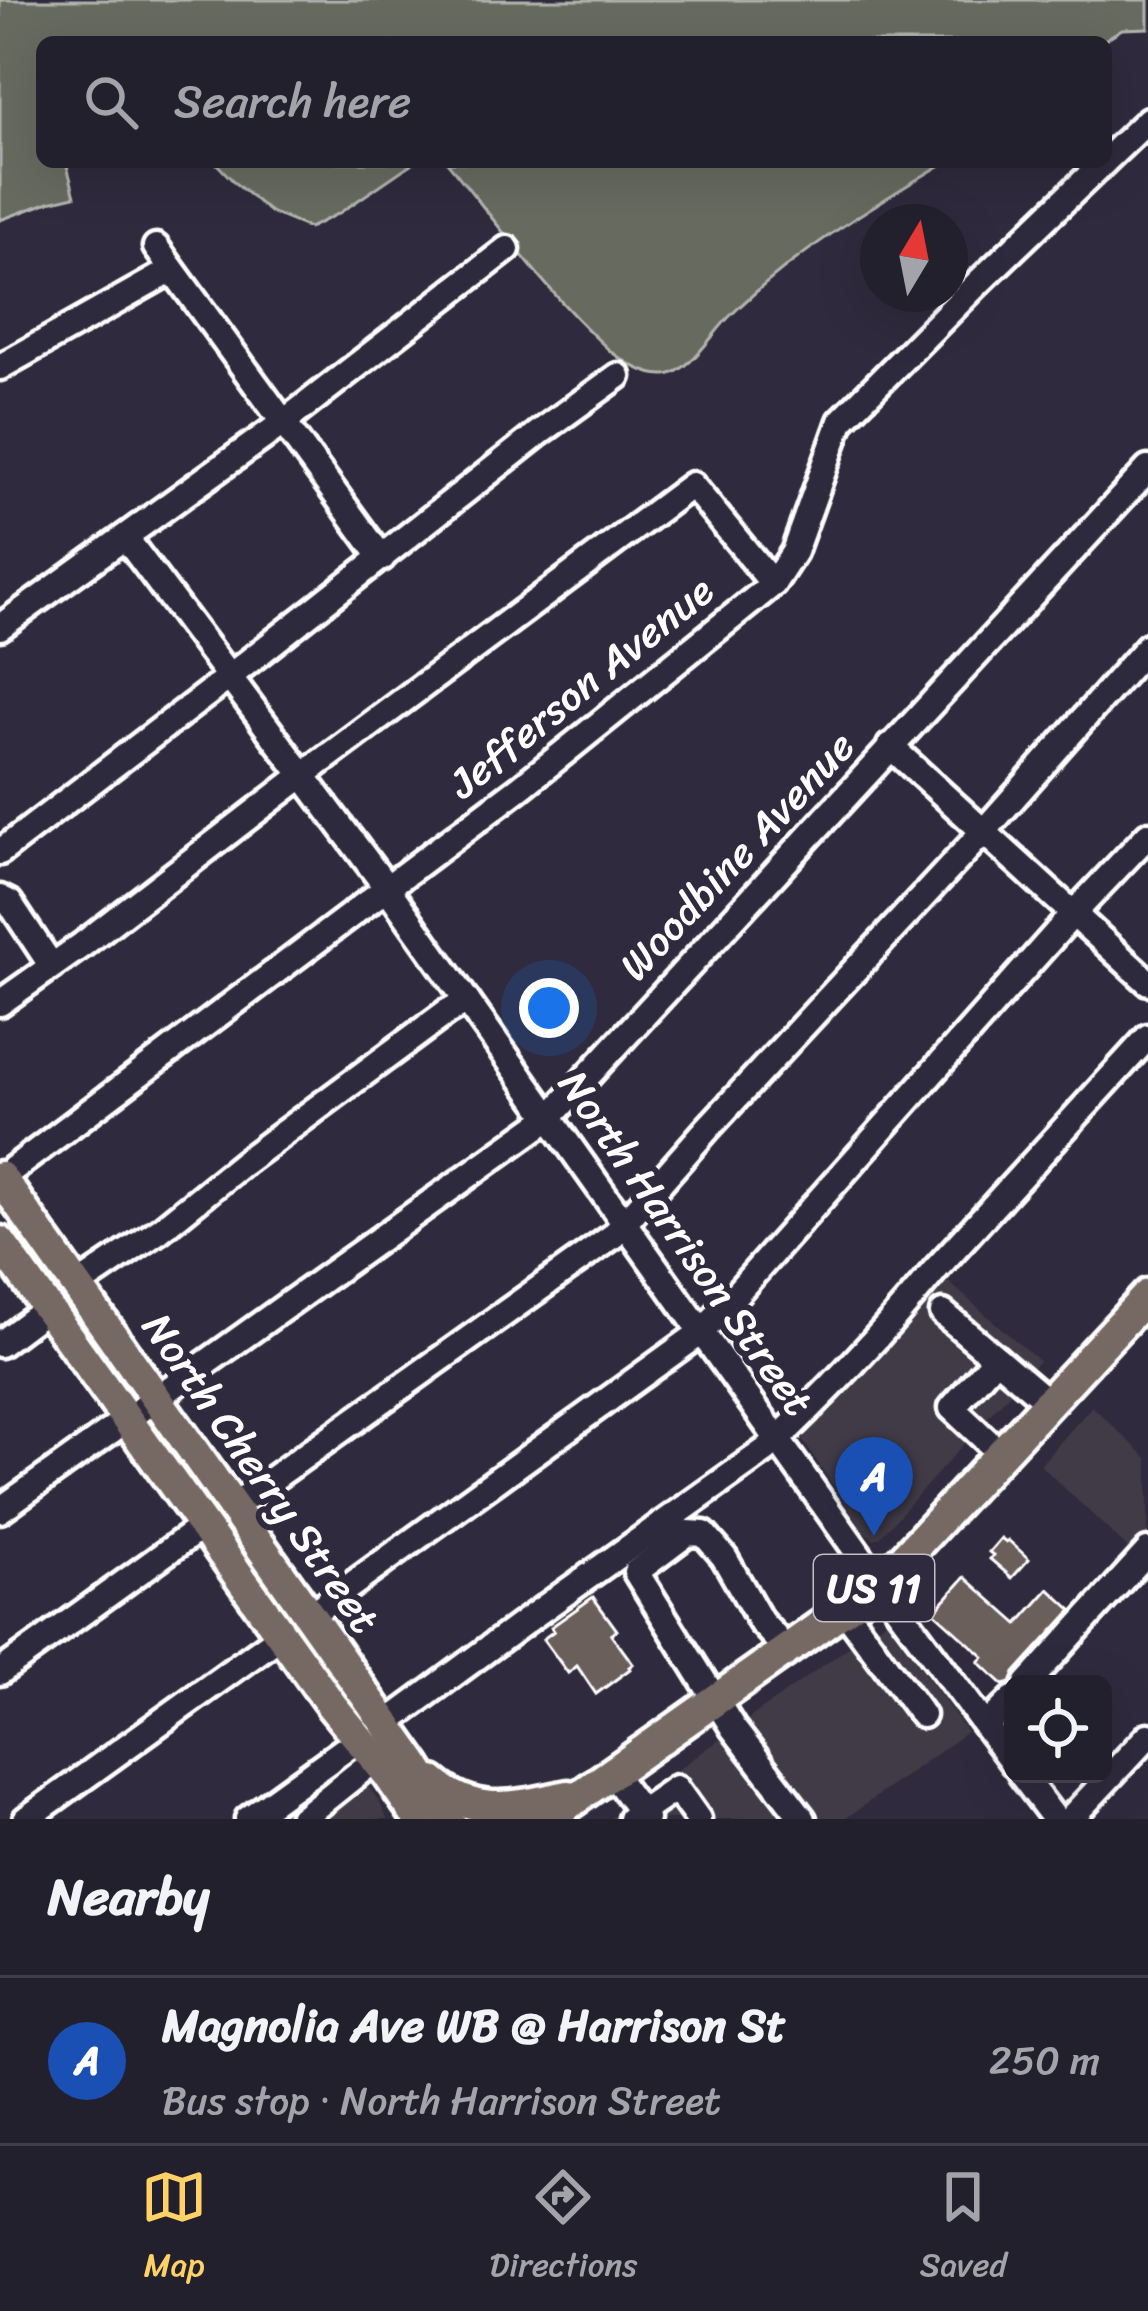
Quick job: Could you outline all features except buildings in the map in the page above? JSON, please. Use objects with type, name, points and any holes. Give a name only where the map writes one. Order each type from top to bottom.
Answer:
[{"type":"main road","name":"North Cherry Street","points":[[0,1178],[310,1615],[419,1819]]},
{"type":"main road","name":"North Cherry Street","points":[[0,1242],[332,1706],[385,1752],[448,1819]]},
{"type":"main road","name":"US 11","points":[[547,1819],[880,1584],[1148,1294]]},
{"type":"main road","points":[[385,1752],[474,1807],[530,1804],[585,1792]]},
{"type":"main road","points":[[385,1752],[399,1819]]},
{"type":"street","name":"Jefferson Avenue","points":[[1112,154],[1148,120]]},
{"type":"street","name":"Jefferson Avenue","points":[[0,1178],[521,787],[773,584],[794,552],[841,421],[1098,168]]},
{"type":"street","points":[[156,248],[382,557]]},
{"type":"street","points":[[0,627],[284,422],[507,249]]},
{"type":"street","points":[[0,368],[172,270]]},
{"type":"street","points":[[0,851],[618,376]]},
{"type":"street","name":"Woodbine Avenue","points":[[0,1510],[549,1118],[1148,469]]},
{"type":"street","points":[[0,1003],[692,484],[773,584]]},
{"type":"street","name":"North Harrison Street","points":[[125,537],[387,888],[880,1584],[1004,1751]]},
{"type":"street","points":[[233,1507],[613,1236],[1148,646]]},
{"type":"street","points":[[890,746],[1148,982]]},
{"type":"street","points":[[310,1615],[703,1331],[1148,835]]},
{"type":"street","points":[[0,898],[10,903],[51,965]]},
{"type":"street","points":[[77,1286],[160,1230],[243,1163],[467,1001]]},
{"type":"street","points":[[312,1816],[385,1752],[778,1439],[907,1305],[1148,1037]]},
{"type":"street","points":[[0,1344],[48,1308]]},
{"type":"street","points":[[943,1313],[1049,1403]]},
{"type":"street","points":[[996,1358],[952,1408],[1002,1455]]},
{"type":"street","points":[[0,1672],[203,1526]]},
{"type":"street","points":[[787,1650],[761,1622],[724,1557],[704,1534],[688,1533],[636,1572],[734,1728],[802,1819]]},
{"type":"street","points":[[1035,1675],[1148,1551]]},
{"type":"street","points":[[844,1610],[922,1715]]},
{"type":"street","points":[[26,1819],[283,1634]]},
{"type":"street","points":[[986,1726],[1004,1708]]},
{"type":"street","points":[[1070,1819],[1148,1736]]},
{"type":"street","points":[[248,1819],[385,1752]]},
{"type":"street","points":[[612,1773],[639,1816],[676,1788],[698,1819]]},
{"type":"street","points":[[1029,1783],[1055,1819]]},
{"type":"shaded area","points":[[935,1270],[1039,1361],[874,1539],[864,1532],[793,1426]]},
{"type":"shaded area","points":[[1092,1406],[1148,1459],[1148,1550],[1139,1559],[1040,1465]]},
{"type":"shaded area","points":[[886,1620],[967,1732],[845,1819],[609,1819]]},
{"type":"shaded area","points":[[352,1762],[387,1819],[272,1819]]},
{"type":"green space","points":[[0,0],[1148,0],[1148,28],[1122,29],[1111,36],[36,36],[36,168],[68,168],[75,196],[0,220]]},
{"type":"green space","points":[[221,168],[405,168],[309,228],[270,212]]},
{"type":"green space","points":[[452,168],[936,168],[878,204],[860,204],[860,215],[755,293],[674,373],[650,373],[627,363],[586,328]]},
{"type":"place","name":"Magnolia Ave WB @ Harrison St","points":[[874,1536]]}]
